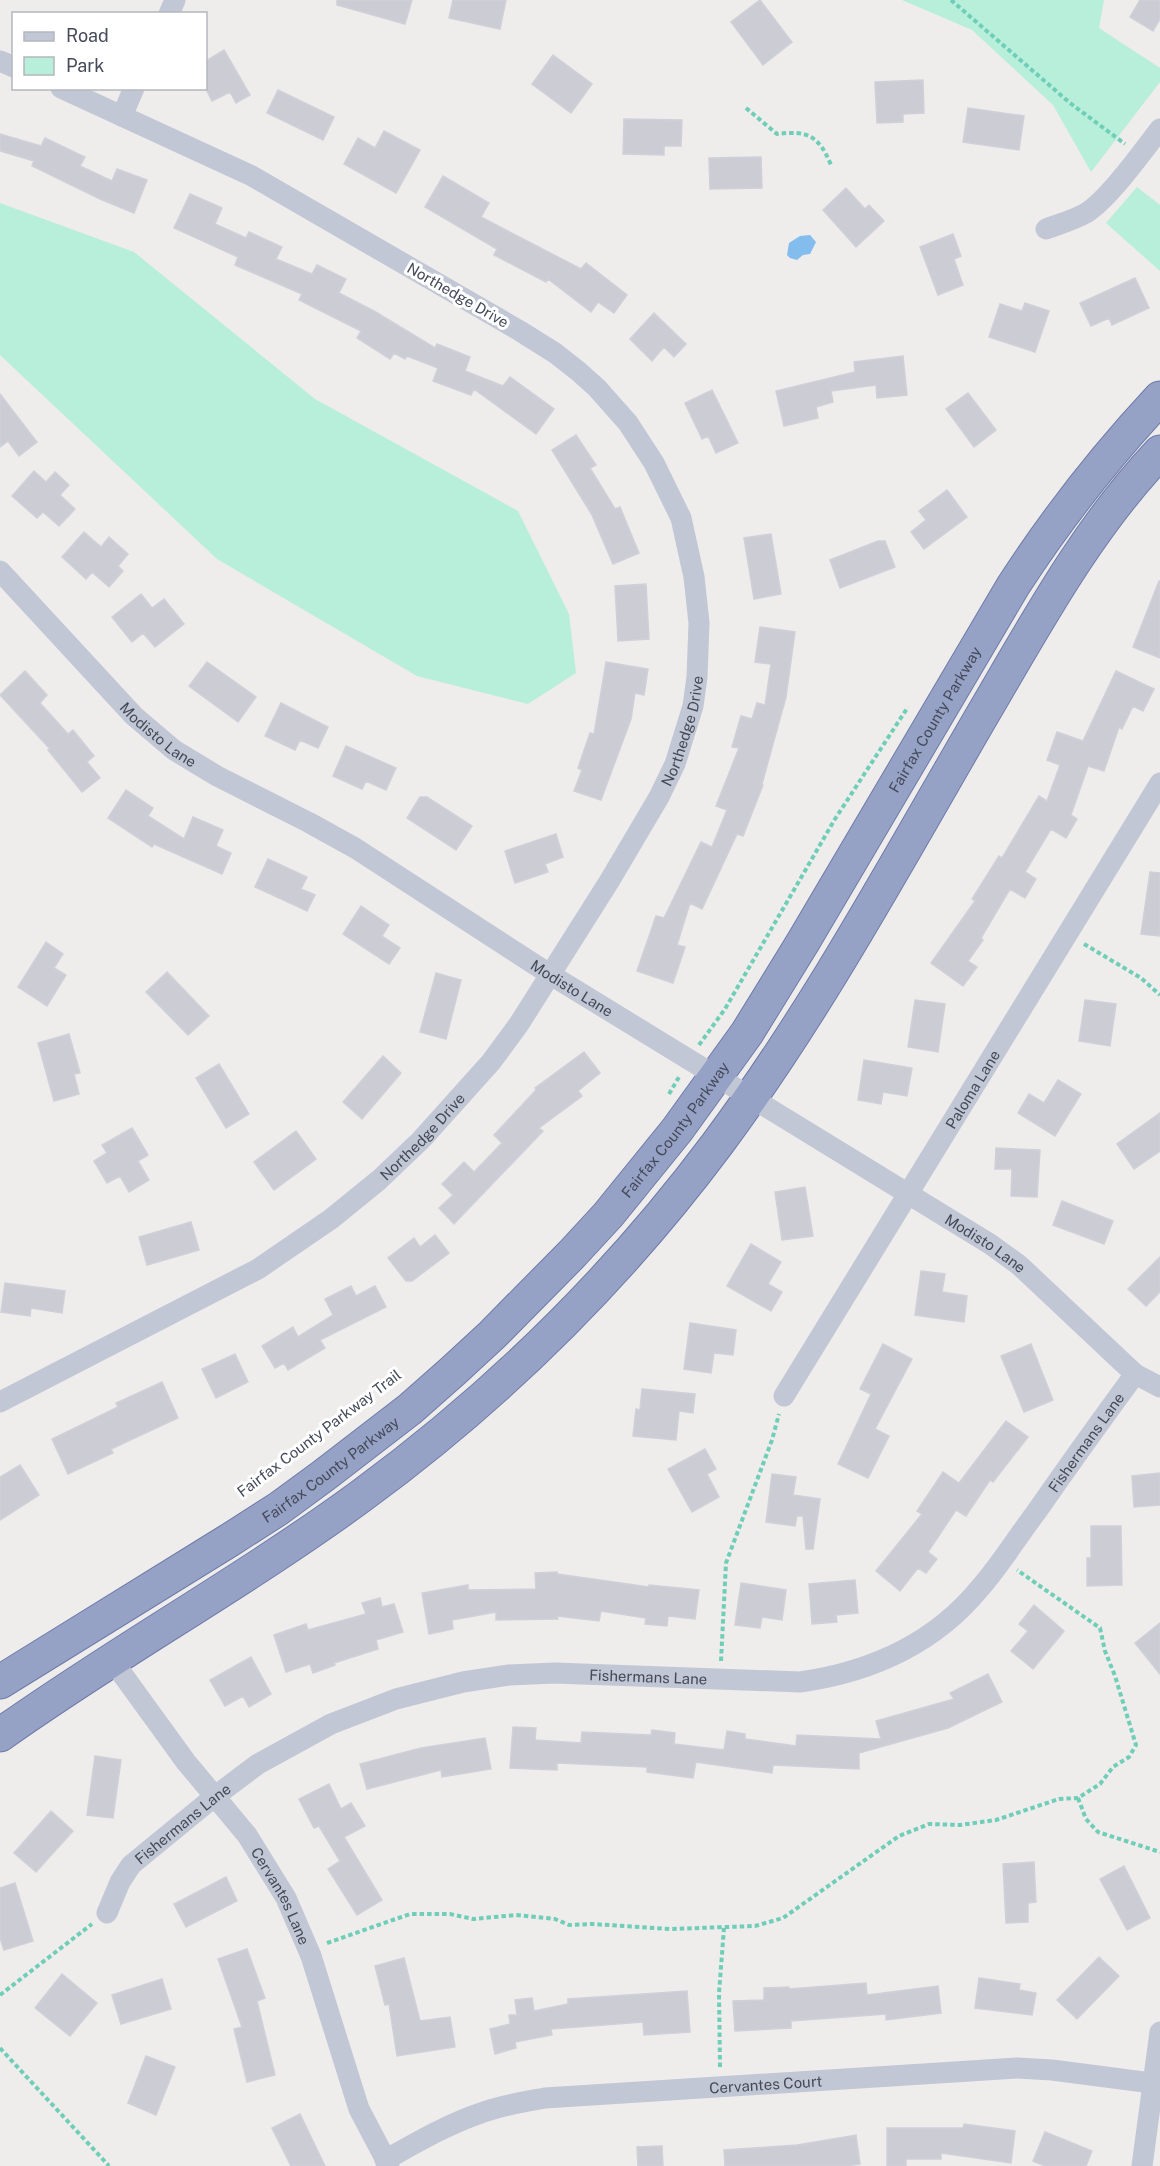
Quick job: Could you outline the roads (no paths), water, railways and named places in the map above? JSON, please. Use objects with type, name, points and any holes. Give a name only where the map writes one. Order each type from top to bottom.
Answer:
[{"type":"highway","name":"Fairfax County Parkway","points":[[0,1682],[278,1509],[410,1409],[492,1335],[572,1254],[637,1180],[717,1076],[786,970],[1038,548],[1082,486],[1160,398]]},
{"type":"highway","points":[[0,1735],[112,1660],[271,1559],[359,1498],[406,1462],[492,1389],[610,1272],[685,1185],[716,1145],[784,1047],[838,961],[1063,578],[1106,515],[1160,452]]},
{"type":"street","name":"Northedge Drive","points":[[0,1402],[258,1269],[331,1219],[379,1180],[422,1140],[459,1101],[512,1034],[551,975],[659,797],[675,764],[693,705],[697,677],[699,623],[694,578],[681,518],[654,463],[628,423],[597,388],[555,353],[252,176],[65,90]]},
{"type":"street","points":[[122,116],[133,90]]},
{"type":"street","points":[[1046,229],[1086,213],[1100,201],[1160,129]]},
{"type":"street","name":"Modisto Lane","points":[[0,571],[134,716],[174,750],[217,776],[355,848],[551,975],[990,1244],[1018,1264],[1135,1374],[1160,1387]]},
{"type":"street","name":"Paloma Lane","points":[[784,1396],[1067,934],[1151,819],[1160,783]]},
{"type":"street","name":"Fishermans Lane","points":[[107,1913],[120,1882],[131,1865],[258,1764],[332,1724],[396,1699],[463,1682],[509,1675],[555,1673],[808,1681],[866,1668],[892,1657],[938,1629],[980,1589],[1135,1374]]},
{"type":"street","name":"Cervantes Lane","points":[[112,1660],[186,1762],[247,1835],[273,1874],[286,1898],[310,1956],[358,2109],[387,2163]]},
{"type":"street","points":[[1142,2166],[1156,2083],[1160,2032]]},
{"type":"street","name":"Cervantes Court","points":[[387,2163],[457,2122],[512,2104],[544,2098],[1017,2068],[1156,2083]]},
{"type":"water","points":[[810,235],[816,242],[810,254],[803,255],[797,260],[787,255],[789,243],[800,236]]}]
